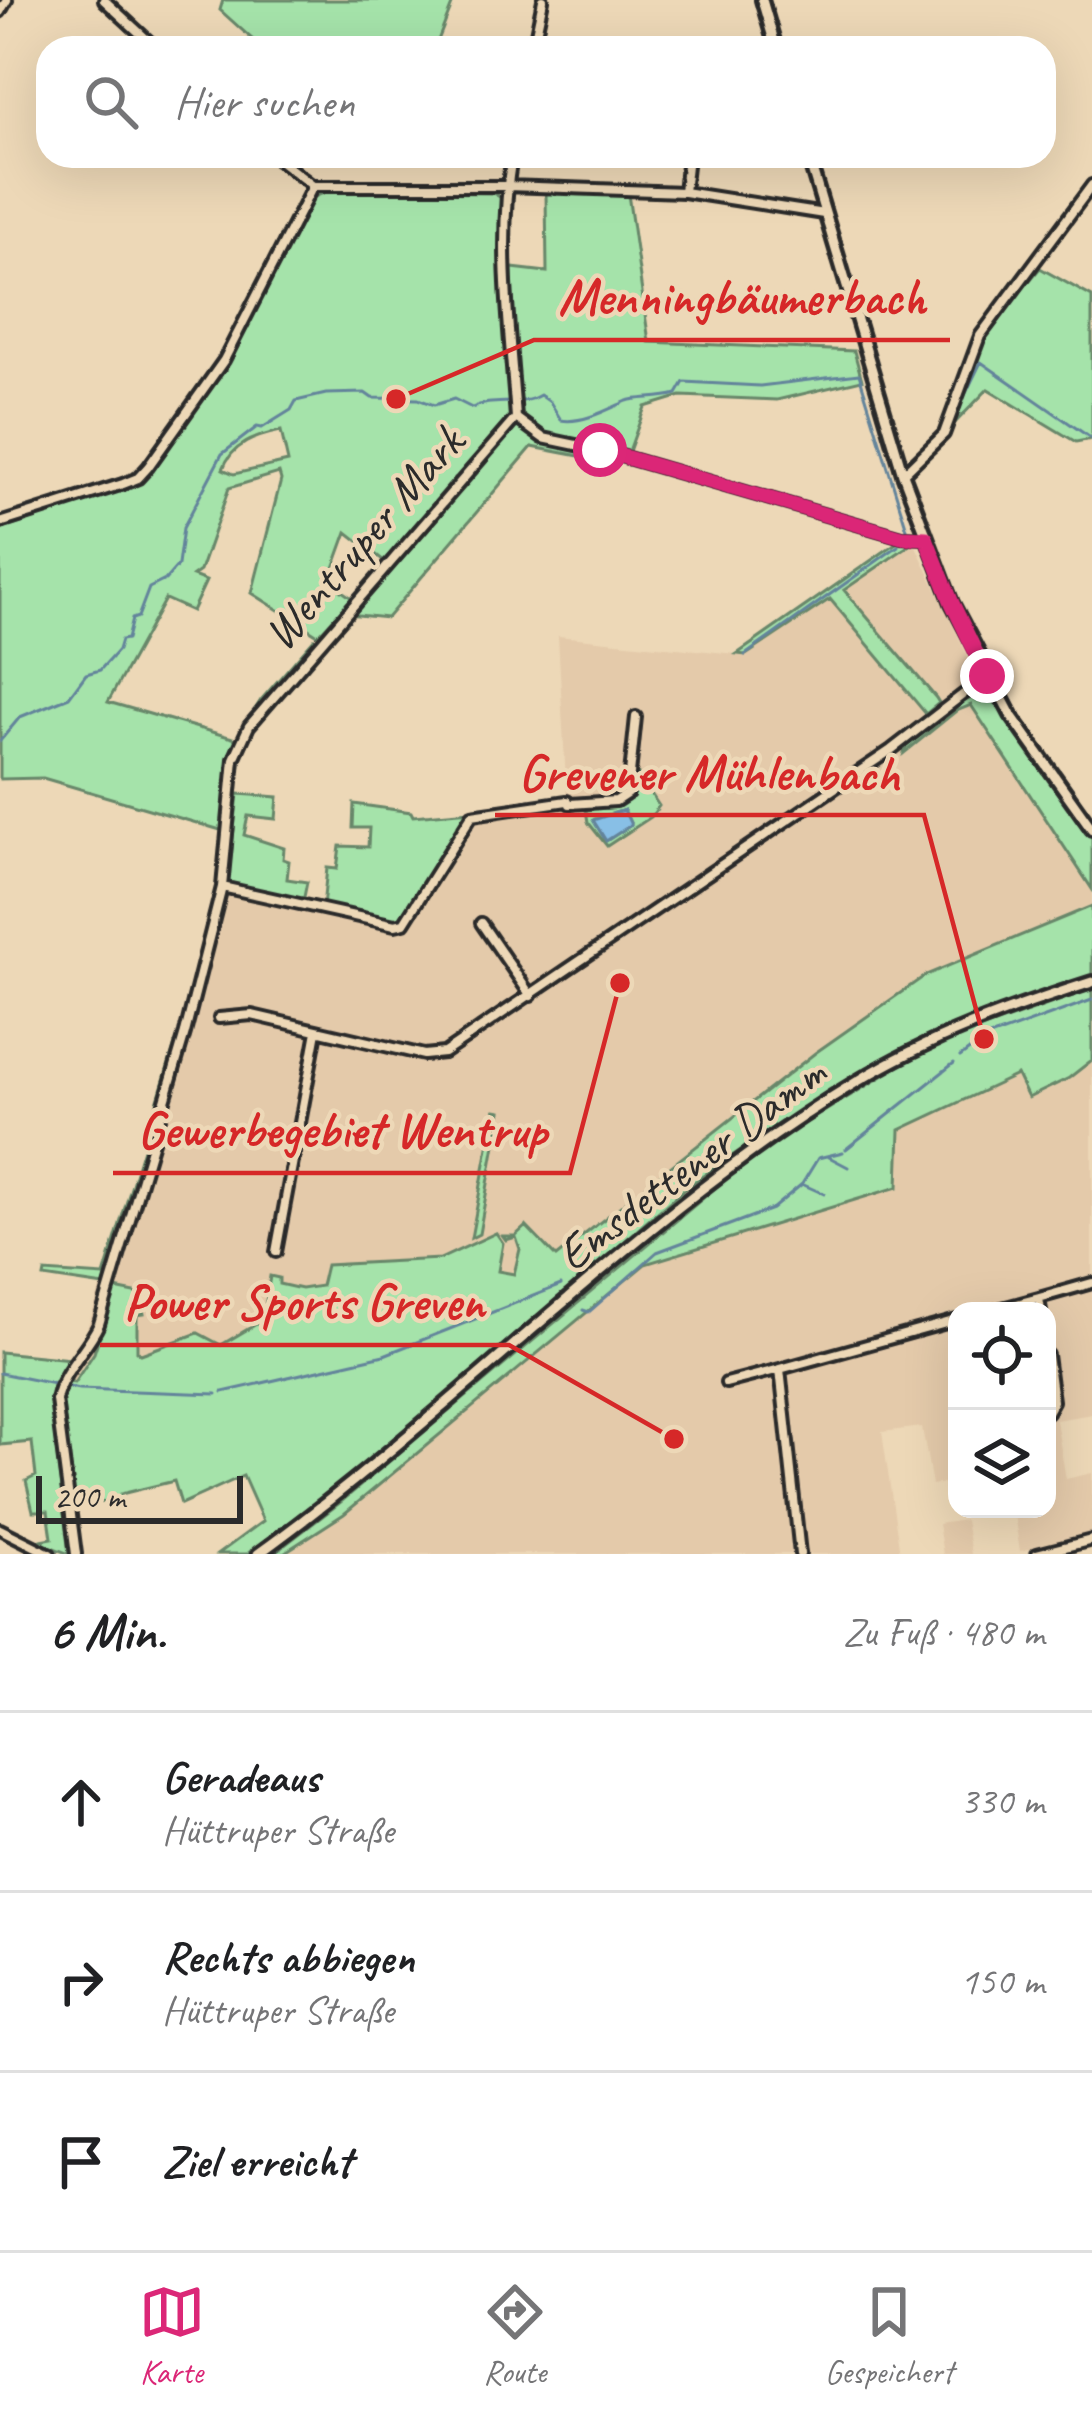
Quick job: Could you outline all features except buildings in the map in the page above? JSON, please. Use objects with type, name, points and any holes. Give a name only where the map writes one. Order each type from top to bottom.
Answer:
[{"type":"main road","points":[[762,0],[772,36]]},
{"type":"main road","points":[[811,168],[903,474],[952,603],[987,676],[1091,825]]},
{"type":"main road","name":"Emsdettener Damm","points":[[258,1554],[422,1428],[675,1210],[761,1143],[860,1079],[931,1042],[1092,982]]},
{"type":"street","points":[[0,12],[7,0]]},
{"type":"street","points":[[104,0],[143,36]]},
{"type":"street","points":[[536,36],[543,0]]},
{"type":"street","points":[[290,168],[313,186],[684,192],[824,214]]},
{"type":"street","name":"Wentruper Mark","points":[[76,1554],[56,1400],[60,1385],[88,1348],[99,1324],[185,1033],[222,887],[234,759],[249,726],[517,418],[506,279],[510,168]]},
{"type":"street","points":[[684,192],[687,168]]},
{"type":"street","points":[[903,474],[944,434],[980,336],[1092,185]]},
{"type":"street","points":[[0,523],[138,478],[224,360],[313,186]]},
{"type":"street","points":[[517,418],[544,438],[902,537],[926,538]]},
{"type":"street","points":[[218,1018],[252,1015],[437,1055],[483,1030],[891,750],[987,676]]},
{"type":"street","points":[[222,887],[395,926],[404,923],[472,815],[616,801],[628,793],[636,717]]},
{"type":"street","points":[[481,923],[532,996]]},
{"type":"street","points":[[276,1252],[317,1030]]},
{"type":"street","points":[[1024,1302],[1092,1283]]},
{"type":"street","points":[[1039,1298],[1040,1302]]},
{"type":"street","points":[[726,1383],[948,1322]]},
{"type":"street","points":[[780,1369],[800,1554]]},
{"type":"street","points":[[0,1529],[50,1554]]},
{"type":"street","points":[[1037,1554],[1092,1540]]},
{"type":"shaded area","points":[[914,542],[977,676],[1092,849],[1092,968],[948,1016],[826,1081],[562,1278],[217,1417],[53,1413],[50,1387],[81,1346],[95,1305],[179,1033],[215,882],[393,922],[473,810],[567,801],[558,636],[746,655]]},
{"type":"shaded area","points":[[1092,1060],[1092,1414],[1056,1420],[1056,1302],[948,1302],[948,1482],[932,1485],[922,1427],[882,1432],[900,1554],[282,1554],[344,1514],[645,1264],[897,1187],[900,1130],[1017,1075],[1029,1098]]},
{"type":"shaded area","points":[[1056,1420],[1066,1479],[1092,1473],[1092,1534],[1020,1551],[1014,1518],[1056,1518]]},
{"type":"shaded area","points":[[965,1520],[971,1554],[943,1554],[938,1524]]},
{"type":"green space","points":[[223,0],[454,0],[440,36],[249,36],[220,10]]},
{"type":"green space","points":[[328,191],[493,193],[503,199],[508,346],[514,344],[512,268],[547,272],[546,192],[628,194],[649,342],[854,351],[862,380],[777,400],[681,396],[645,407],[628,454],[602,447],[595,459],[532,447],[387,618],[348,614],[460,481],[455,478],[384,561],[347,532],[329,582],[352,598],[318,635],[252,593],[279,473],[229,488],[200,571],[193,576],[206,581],[192,611],[165,599],[108,702],[236,739],[261,700],[315,638],[246,725],[231,757],[224,831],[43,778],[0,779],[0,530],[137,484],[147,476],[228,364],[314,197]],"holes":[[[281,431],[288,462],[234,474],[223,469],[232,453],[246,443]]]},
{"type":"green space","points":[[1040,268],[1092,297],[1092,439],[1076,442],[988,389],[955,423],[983,337]]},
{"type":"green space","points":[[899,541],[914,542],[844,590],[936,698],[939,703],[926,714],[830,599],[746,655],[737,654]]},
{"type":"green space","points":[[984,694],[999,706],[1092,838],[1092,889],[971,705],[956,711],[904,753],[906,746],[943,715]]},
{"type":"green space","points":[[636,771],[659,806],[651,817],[607,846],[588,822],[586,810],[628,801]],"holes":[[[624,810],[631,825],[606,841],[595,819]]]},
{"type":"green space","points":[[238,794],[278,797],[276,819],[248,816],[244,835],[284,848],[283,859],[289,861],[287,879],[307,882],[303,902],[228,882]]},
{"type":"green space","points":[[354,804],[413,816],[471,811],[400,921],[323,907],[327,868],[337,869],[340,846],[368,847],[369,828],[353,828]]},
{"type":"green space","points":[[1092,906],[1092,975],[965,1021],[888,1057],[751,1143],[684,1189],[405,1434],[247,1554],[218,1554],[263,1521],[243,1476],[181,1504],[174,1481],[72,1508],[62,1390],[67,1382],[74,1383],[94,1353],[115,1289],[140,1294],[144,1314],[137,1315],[137,1351],[141,1354],[198,1333],[221,1345],[263,1320],[270,1276],[279,1278],[279,1284],[301,1289],[321,1286],[326,1265],[440,1259],[496,1233],[503,1243],[498,1271],[514,1274],[520,1249],[516,1237],[506,1240],[503,1236],[515,1236],[526,1226],[556,1257],[815,1053],[926,975]]},
{"type":"green space","points":[[1092,989],[1092,1060],[1069,1078],[1028,1098],[1017,1075],[900,1130],[898,1187],[645,1264],[344,1514],[282,1554],[273,1554],[758,1152],[930,1047]]},
{"type":"green space","points":[[175,1044],[104,1286],[44,1277],[45,1272],[104,1276]]},
{"type":"green space","points":[[495,1110],[501,1111],[479,1234],[471,1238]]},
{"type":"green space","points":[[0,1352],[71,1359],[52,1390],[51,1406],[69,1554],[36,1541],[52,1538],[48,1511],[33,1511],[26,1481],[36,1476],[32,1442],[0,1445]]},
{"type":"water","points":[[624,810],[631,825],[606,841],[593,820]]},
{"type":"waterway","points":[[964,397],[981,362],[1092,439]]},
{"type":"waterway","points":[[0,741],[20,717],[69,697],[86,674],[100,670],[118,650],[149,588],[165,580],[178,565],[183,528],[222,454],[257,427],[291,410],[296,401],[365,393],[372,398],[418,399],[434,405],[454,399],[472,408],[540,395],[561,420],[569,421],[632,400],[677,394],[684,382],[760,386],[859,374],[907,529]]},
{"type":"waterway","points":[[745,655],[898,546]]},
{"type":"waterway","points":[[960,1057],[984,1039],[1092,1000]]},
{"type":"waterway","points":[[846,1149],[954,1063]]},
{"type":"waterway","points":[[583,1310],[589,1312],[657,1252],[772,1209],[802,1184],[818,1158],[843,1152]]},
{"type":"waterway","points":[[829,1157],[848,1167]]},
{"type":"waterway","points":[[804,1185],[824,1194]]},
{"type":"waterway","points":[[223,1392],[384,1355],[561,1285]]},
{"type":"waterway","points":[[0,1373],[79,1389],[217,1394]]},
{"type":"place","name":"Menningbäumerbach","points":[[396,399]]},
{"type":"place","name":"Gewerbegebiet Wentrup","points":[[620,983]]},
{"type":"place","name":"Grevener Mühlenbach","points":[[984,1039]]},
{"type":"place","name":"Power Sports Greven","points":[[674,1439]]},
{"type":"route","points":[[600,450],[902,537],[926,538],[987,676]]}]
